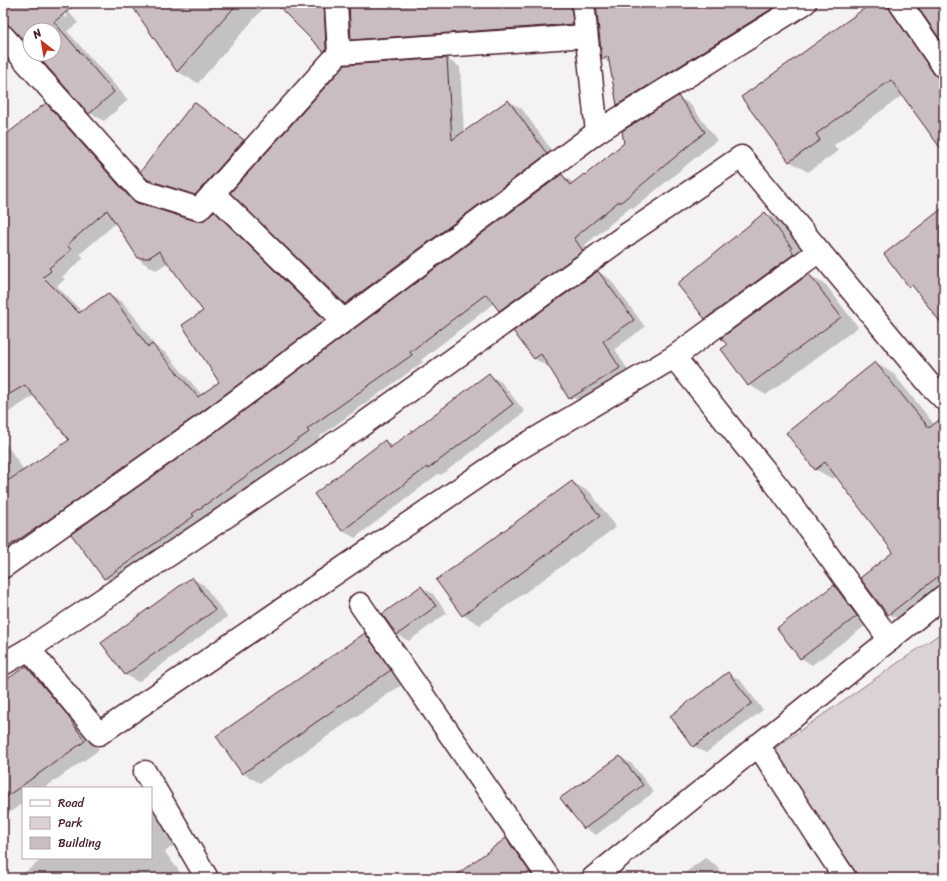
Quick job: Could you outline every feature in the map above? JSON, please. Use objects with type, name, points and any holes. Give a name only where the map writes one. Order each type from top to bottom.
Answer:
[{"type":"street","points":[[336,3],[339,53]]},
{"type":"street","points":[[583,3],[597,132]]},
{"type":"street","points":[[3,567],[208,423],[597,132],[806,3]]},
{"type":"street","points":[[900,3],[944,67]]},
{"type":"street","points":[[8,50],[141,191],[199,209],[339,53],[586,36]]},
{"type":"street","points":[[3,664],[29,649],[359,427],[629,233],[741,157],[931,386],[944,399]]},
{"type":"street","points":[[213,193],[344,321]]},
{"type":"street","points":[[29,649],[99,734],[516,451],[674,357],[819,251]]},
{"type":"street","points":[[674,357],[779,488],[890,640]]},
{"type":"street","points":[[592,878],[944,596]]},
{"type":"street","points":[[360,604],[549,878]]},
{"type":"street","points":[[758,745],[839,876]]},
{"type":"street","points":[[144,772],[207,878]]},
{"type":"green space","points":[[944,631],[944,878],[860,878],[772,750]]},
{"type":"building","points":[[3,3],[77,3],[54,22],[22,22],[22,39],[12,28],[3,23]]},
{"type":"building","points":[[130,3],[238,3],[177,72]]},
{"type":"building","points":[[275,3],[324,3],[326,49],[324,52]]},
{"type":"building","points":[[349,3],[571,3],[573,24],[351,40]]},
{"type":"building","points":[[596,3],[781,3],[617,105],[608,56],[602,60]]},
{"type":"building","points":[[872,3],[888,3],[890,10],[934,74],[938,78],[944,79],[944,153],[891,80],[816,134],[820,140],[789,162],[741,97]]},
{"type":"building","points":[[915,3],[944,3],[944,45]]},
{"type":"building","points":[[62,31],[114,92],[89,114],[43,62],[62,62]]},
{"type":"building","points":[[447,58],[452,140],[508,100],[547,154],[345,304],[230,193],[345,65]]},
{"type":"building","points":[[678,96],[705,132],[620,203],[619,201],[574,238],[583,251],[499,311],[486,294],[410,352],[412,355],[307,429],[309,432],[192,514],[194,516],[104,579],[71,534],[214,433],[562,174],[570,185],[584,174],[585,175],[624,143],[622,131]]},
{"type":"building","points":[[194,102],[244,140],[195,195],[148,180],[140,172]]},
{"type":"building","points":[[46,103],[132,200],[137,203],[196,221],[203,221],[214,211],[325,320],[200,413],[57,514],[3,550],[3,484],[69,440],[25,385],[3,398],[3,137]],"holes":[[[107,210],[138,258],[148,258],[159,251],[203,311],[182,325],[219,382],[198,397],[152,344],[148,347],[120,307],[108,293],[79,313],[43,277],[51,271],[49,268],[71,250],[67,245]]]},
{"type":"building","points":[[944,207],[944,327],[912,285],[909,287],[884,254]]},
{"type":"building","points":[[765,212],[792,248],[791,249],[794,254],[705,319],[677,284]]},
{"type":"building","points":[[598,271],[634,320],[603,341],[620,368],[569,399],[541,354],[534,359],[513,331]]},
{"type":"building","points":[[809,274],[841,317],[748,386],[721,349],[727,345],[721,338]]},
{"type":"building","points":[[875,362],[929,428],[944,416],[944,572],[888,615],[860,578],[893,552],[825,462],[815,470],[786,433]]},
{"type":"building","points":[[489,373],[513,404],[428,469],[427,467],[342,531],[314,494],[385,440],[390,448]]},
{"type":"building","points":[[572,481],[600,516],[462,616],[436,580]]},
{"type":"building","points":[[192,577],[215,610],[125,675],[101,643]]},
{"type":"building","points":[[834,585],[857,616],[800,659],[777,628]]},
{"type":"building","points":[[421,586],[436,606],[397,635],[382,614]]},
{"type":"building","points":[[365,633],[391,670],[242,774],[216,736]]},
{"type":"building","points":[[26,666],[65,712],[85,741],[3,799],[3,682]]},
{"type":"building","points":[[728,672],[752,703],[693,747],[670,716]]},
{"type":"building","points":[[620,756],[643,785],[584,829],[560,798]]},
{"type":"building","points":[[506,838],[534,878],[452,878]]}]
